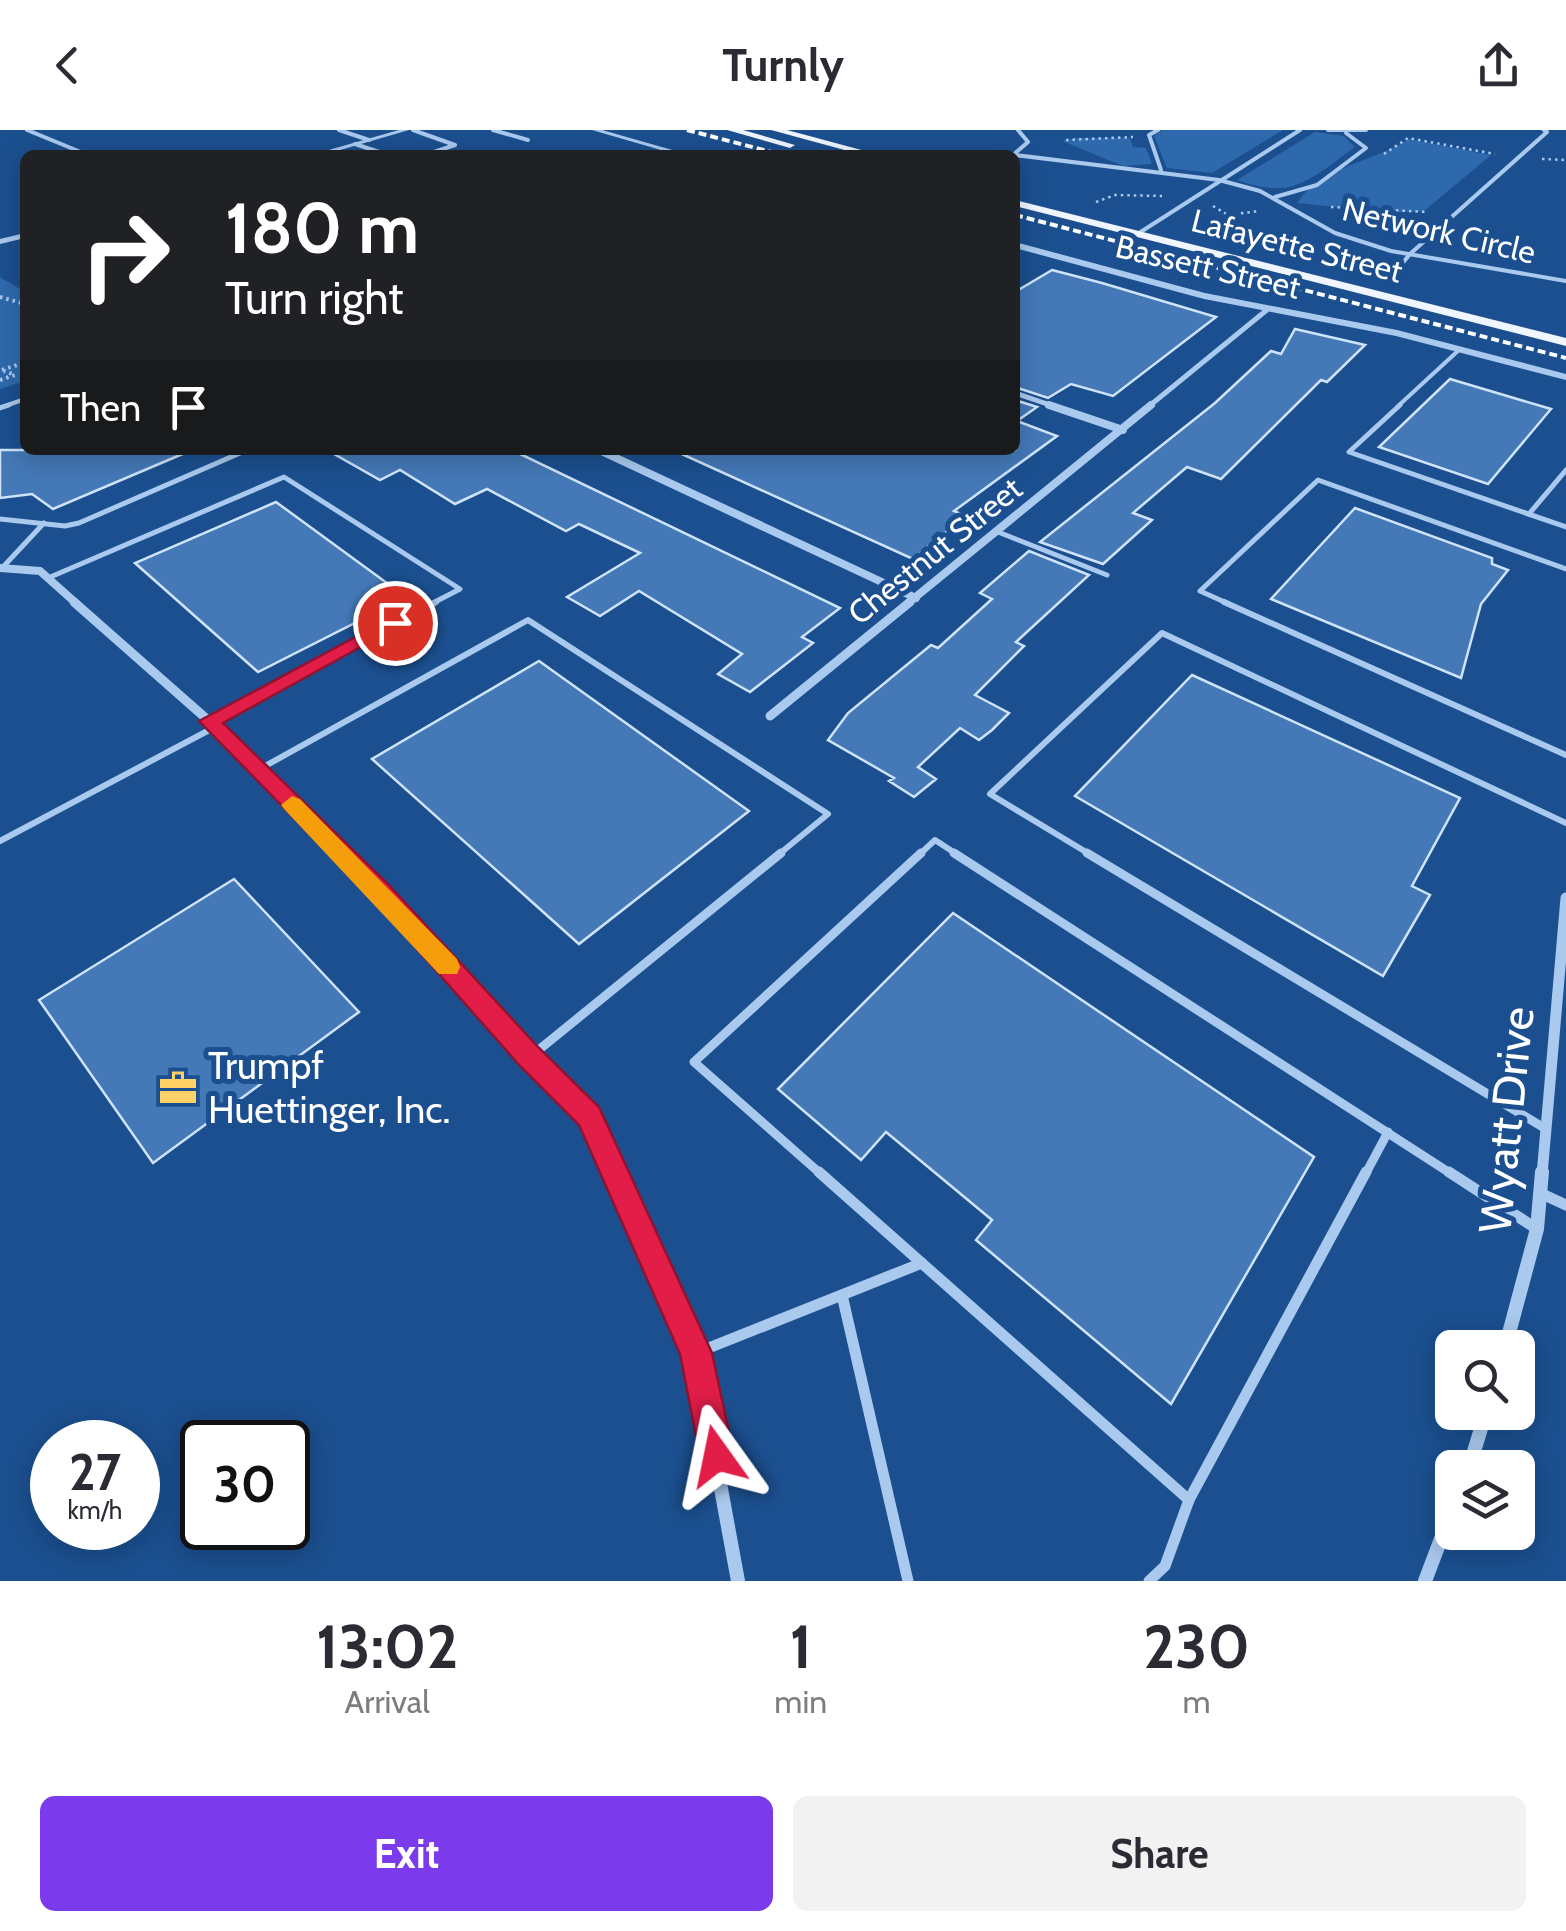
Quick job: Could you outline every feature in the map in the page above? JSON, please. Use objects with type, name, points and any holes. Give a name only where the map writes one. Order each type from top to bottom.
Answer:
[{"type":"main road","points":[[732,130],[809,150]]},
{"type":"main road","points":[[776,130],[855,150]]},
{"type":"main road","name":"Lafayette Street","points":[[1020,191],[1423,289]]},
{"type":"main road","name":"Lafayette Street","points":[[1020,204],[1566,342]]},
{"type":"street","points":[[27,130],[76,150]]},
{"type":"street","points":[[339,130],[369,140]]},
{"type":"street","points":[[335,150],[406,130]]},
{"type":"street","points":[[596,130],[668,150]]},
{"type":"street","name":"Bassett Street","points":[[1020,246],[1268,309],[1566,377]]},
{"type":"street","name":"Chestnut Street","points":[[770,716],[1268,309]]},
{"type":"street","points":[[1020,395],[1123,430]]},
{"type":"street","points":[[610,455],[916,598]]},
{"type":"street","points":[[1,568],[40,571],[212,724],[380,892],[589,1116],[696,1353],[738,1581]]},
{"type":"street","name":"Wyatt Drive","points":[[1510,1330],[1537,1229],[1566,898]]},
{"type":"street","points":[[1425,1581],[1437,1550]]},
{"type":"lane","points":[[406,130],[455,144],[439,150]]},
{"type":"lane","points":[[493,130],[528,140]]},
{"type":"lane","points":[[1018,130],[1028,142],[1019,150]]},
{"type":"lane","points":[[1158,130],[1149,135],[1162,170]]},
{"type":"lane","points":[[1139,233],[1300,130]]},
{"type":"lane","points":[[1328,130],[1366,130]]},
{"type":"lane","points":[[1388,280],[1410,254],[1548,132],[1544,130]]},
{"type":"lane","points":[[1275,197],[1317,184],[1366,148],[1346,133]]},
{"type":"lane","points":[[355,144],[373,150]]},
{"type":"lane","name":"Network Circle","points":[[1020,156],[1084,167],[1162,170],[1218,180],[1275,197],[1325,228],[1410,254],[1566,281]]},
{"type":"lane","points":[[1460,350],[1349,452],[1566,527]]},
{"type":"lane","points":[[0,519],[79,522],[235,455]]},
{"type":"lane","points":[[1530,514],[1566,470]]},
{"type":"lane","points":[[0,842],[460,588],[284,477],[48,578]]},
{"type":"lane","points":[[1566,569],[1318,480],[1200,591],[1566,755]]},
{"type":"lane","points":[[1,568],[44,522]]},
{"type":"lane","points":[[998,532],[1107,575]]},
{"type":"lane","points":[[258,770],[528,620],[828,814],[530,1057]]},
{"type":"lane","points":[[1546,1129],[990,794],[1162,633],[1566,822]]},
{"type":"lane","points":[[1188,1500],[694,1062],[934,840],[1537,1229]]},
{"type":"lane","points":[[1149,1581],[1165,1566],[1188,1500],[1388,1132]]},
{"type":"lane","points":[[1540,1193],[1566,1206]]},
{"type":"lane","points":[[696,1353],[922,1264]]},
{"type":"lane","points":[[842,1295],[908,1581]]},
{"type":"path","points":[[1060,141],[1149,135]]},
{"type":"path","points":[[1380,156],[1408,138],[1496,154]]},
{"type":"path","points":[[1482,168],[1502,151],[1566,160]]},
{"type":"path","points":[[1228,215],[1295,207],[1426,213],[1441,206]]},
{"type":"path","points":[[0,380],[15,375],[2,370],[20,364]]},
{"type":"shaded area","points":[[1162,130],[1283,130],[1212,173],[1167,168],[1154,136]]},
{"type":"shaded area","points":[[1315,132],[1344,136],[1355,147],[1313,177],[1288,187],[1257,186],[1237,180]]},
{"type":"shaded area","points":[[1130,138],[1133,147],[1146,148],[1152,164],[1123,166],[1062,141]]},
{"type":"shaded area","points":[[1409,139],[1491,155],[1424,211],[1391,213],[1297,203],[1307,191],[1334,173]]},
{"type":"shaded area","points":[[0,277],[20,289],[20,383],[0,389]]},
{"type":"building","points":[[1052,270],[1216,317],[1113,396],[1071,384],[1048,398],[1020,389],[1020,289]]},
{"type":"building","points":[[1295,329],[1365,345],[1327,382],[1321,380],[1221,479],[1187,467],[1133,513],[1152,520],[1103,564],[1040,542],[1215,403],[1271,351],[1281,354]]},
{"type":"building","points":[[1450,379],[1551,409],[1488,484],[1379,447]]},
{"type":"building","points":[[1020,402],[1037,407],[1020,419]]},
{"type":"building","points":[[1020,422],[1057,436],[954,511],[966,516],[913,559],[684,455],[1020,455]]},
{"type":"building","points":[[0,450],[20,450],[20,455],[180,455],[53,509],[32,494],[0,498]]},
{"type":"building","points":[[336,455],[522,455],[840,608],[802,637],[813,643],[750,692],[718,674],[742,654],[639,591],[600,616],[567,597],[640,553],[579,524],[566,531],[487,489],[455,504],[400,470],[380,480]]},
{"type":"building","points":[[276,502],[406,597],[258,672],[135,563]]},
{"type":"building","points":[[1355,508],[1492,558],[1492,564],[1508,570],[1481,604],[1461,678],[1271,599]]},
{"type":"building","points":[[1029,551],[1089,575],[1016,642],[1024,646],[975,695],[1009,713],[992,730],[979,740],[960,728],[918,767],[936,779],[914,797],[889,781],[894,778],[828,740],[848,713],[931,645],[938,648],[992,599],[980,593]]},
{"type":"building","points":[[539,661],[749,811],[579,944],[372,759]]},
{"type":"building","points":[[1192,675],[1460,798],[1412,886],[1430,895],[1383,976],[1075,796]]},
{"type":"building","name":"Trumpf Huettinger, Inc.","points":[[234,879],[359,1012],[153,1163],[39,1000]]},
{"type":"building","points":[[953,913],[1314,1157],[1171,1404],[976,1240],[992,1220],[886,1132],[861,1160],[778,1089]]},
{"type":"railway","points":[[687,130],[764,150]]},
{"type":"railway","points":[[1020,216],[1566,358]]},
{"type":"slow traffic","points":[[292,805],[380,892],[448,967]]},
{"type":"place","name":"Trumpf Huettinger, Inc.","points":[[178,1088]]},
{"type":"route","points":[[395,623],[209,721],[380,892],[589,1116],[696,1353],[717,1456]]}]
